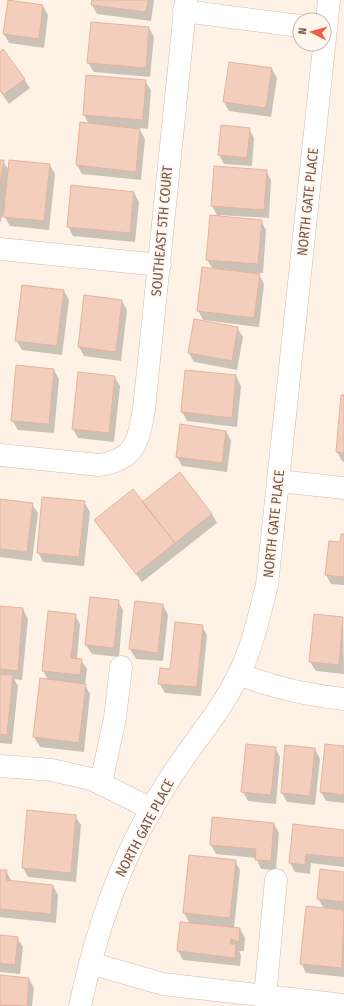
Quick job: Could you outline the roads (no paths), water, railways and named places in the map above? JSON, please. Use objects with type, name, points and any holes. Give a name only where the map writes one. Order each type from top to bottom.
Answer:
[{"type":"street","name":"NORTH GATE PLACE","points":[[327,12],[329,0]]},
{"type":"street","points":[[185,6],[292,25]]},
{"type":"street","name":"SOUTHEAST 5TH COURT","points":[[0,455],[99,465],[114,462],[125,457],[133,447],[140,432],[160,265],[185,6]]},
{"type":"street","name":"NORTH GATE PLACE","points":[[80,1006],[90,962],[107,906],[120,871],[152,809],[176,769],[204,732],[224,702],[239,674],[258,622],[267,585],[279,481],[323,52]]},
{"type":"street","points":[[0,248],[160,265]]},
{"type":"street","points":[[279,481],[344,488]]},
{"type":"street","points":[[101,783],[115,718],[121,667]]},
{"type":"street","points":[[239,674],[280,689],[313,696],[344,699]]},
{"type":"street","points":[[0,766],[75,774],[101,783],[152,809]]},
{"type":"street","points":[[265,996],[276,880]]},
{"type":"street","points":[[90,962],[163,984],[344,1005]]}]
